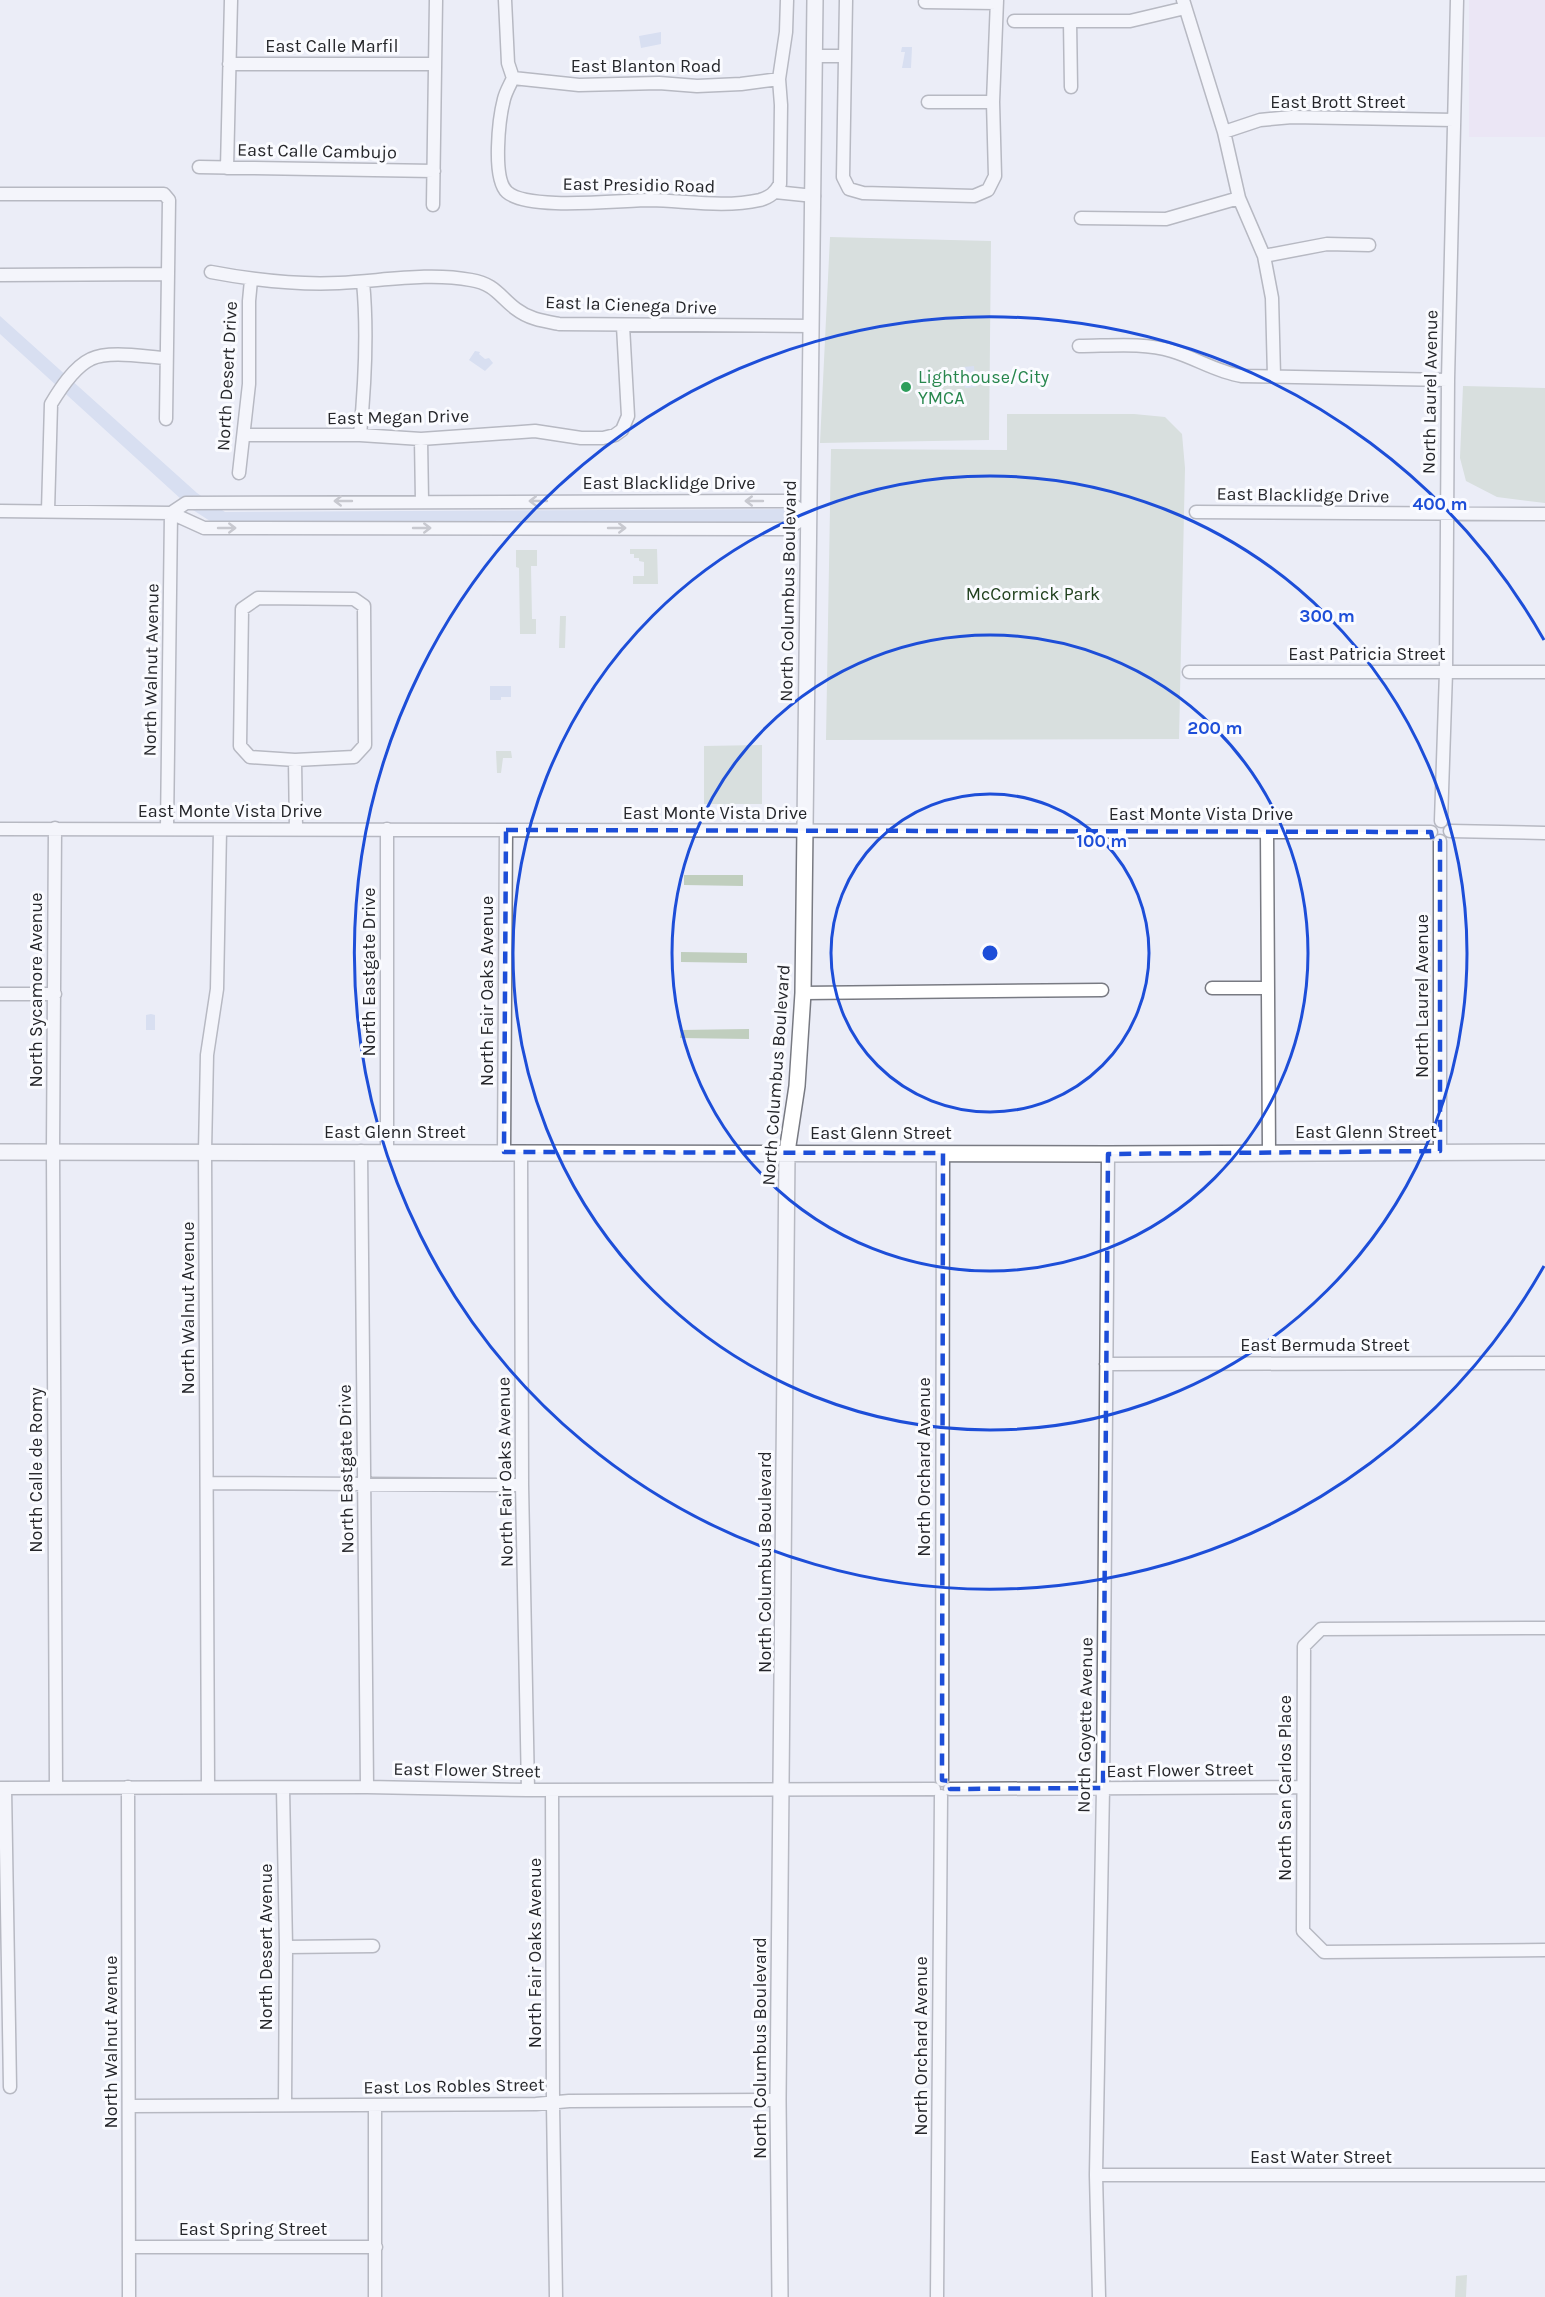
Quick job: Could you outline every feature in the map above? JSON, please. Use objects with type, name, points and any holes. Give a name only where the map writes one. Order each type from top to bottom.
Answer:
[{"type":"street","points":[[227,168],[231,0]]},
{"type":"street","points":[[433,206],[436,0]]},
{"type":"street","points":[[505,0],[508,63],[513,78]]},
{"type":"street","points":[[787,0],[786,32],[779,80],[780,184],[776,192],[814,196]]},
{"type":"street","name":"North Columbus Boulevard","points":[[780,2297],[778,2100],[786,1152],[797,1086],[803,993],[815,0]]},
{"type":"street","points":[[846,0],[843,177],[849,189],[863,193],[974,196],[988,190],[995,176],[993,102],[997,2],[925,2]]},
{"type":"street","name":"North Laurel Avenue","points":[[1441,821],[1446,672],[1448,380],[1457,0]]},
{"type":"street","points":[[1014,21],[1130,21],[1184,4],[1224,132],[1239,198],[1264,256],[1272,298],[1274,376]]},
{"type":"street","points":[[1070,21],[1071,87]]},
{"type":"street","points":[[815,56],[844,56]]},
{"type":"street","name":"East Calle Marfil","points":[[229,64],[435,64]]},
{"type":"street","name":"East Blanton Road","points":[[513,78],[579,85],[659,83],[697,86],[779,80]]},
{"type":"street","name":"East Presidio Road","points":[[513,78],[503,101],[499,131],[498,176],[504,189],[515,197],[576,204],[650,200],[722,204],[760,200],[776,192]]},
{"type":"street","points":[[928,102],[993,102]]},
{"type":"street","name":"East Brott Street","points":[[1224,132],[1260,120],[1292,117],[1454,120]]},
{"type":"street","name":"East Calle Cambujo","points":[[200,167],[434,171]]},
{"type":"street","points":[[0,194],[164,194],[169,200],[166,418]]},
{"type":"street","points":[[1081,218],[1166,219],[1239,198]]},
{"type":"street","points":[[1264,256],[1327,244],[1369,245]]},
{"type":"street","name":"East la Cienega Drive","points":[[211,272],[251,280],[336,284],[408,278],[469,279],[488,283],[516,309],[536,320],[578,325],[812,326]]},
{"type":"street","points":[[0,275],[168,274]]},
{"type":"street","name":"North Desert Drive","points":[[239,473],[249,384],[251,280]]},
{"type":"street","points":[[360,435],[366,375],[366,314],[363,282]]},
{"type":"street","name":"East Megan Drive","points":[[244,435],[360,435],[421,439],[535,431],[581,438],[603,438],[615,435],[622,430],[628,416],[623,326]]},
{"type":"street","points":[[1079,346],[1156,348],[1178,353],[1227,374],[1448,380]]},
{"type":"street","points":[[48,511],[51,404],[57,394],[91,359],[107,355],[166,358]]},
{"type":"street","points":[[421,439],[422,501]]},
{"type":"street","name":"East Blacklidge Drive","points":[[171,513],[186,503],[224,502],[786,501],[809,515]]},
{"type":"street","points":[[0,511],[171,513],[204,528],[787,529],[809,515]]},
{"type":"street","name":"East Blacklidge Drive","points":[[1196,512],[1545,514]]},
{"type":"street","name":"North Walnut Avenue","points":[[167,828],[171,513]]},
{"type":"street","points":[[258,598],[354,599],[364,606],[365,745],[354,757],[295,760],[250,757],[240,746],[242,609],[258,598]]},
{"type":"street","name":"East Patricia Street","points":[[1189,672],[1545,672]]},
{"type":"street","points":[[295,760],[296,829]]},
{"type":"street","points":[[1441,821],[1447,824],[1450,831],[1448,838],[1440,841],[1433,838],[1431,832],[1435,823],[1441,821]]},
{"type":"street","name":"East Monte Vista Drive","points":[[0,828],[1431,832]]},
{"type":"street","name":"North Sycamore Avenue","points":[[52,1151],[55,828]]},
{"type":"street","name":"North Eastgate Drive","points":[[387,829],[387,1151]]},
{"type":"street","name":"North Walnut Avenue","points":[[208,1787],[205,1151],[207,1055],[216,989],[220,830]]},
{"type":"street","name":"North Fair Oaks Avenue","points":[[504,1152],[506,830]]},
{"type":"street","points":[[1450,831],[1545,833]]},
{"type":"street","points":[[1267,832],[1269,1152]]},
{"type":"street","name":"North Laurel Avenue","points":[[1440,841],[1440,1151]]},
{"type":"street","points":[[1212,988],[1268,988]]},
{"type":"street","points":[[803,993],[1102,990]]},
{"type":"street","points":[[0,994],[55,994]]},
{"type":"street","name":"North Calle de Romy","points":[[52,1151],[56,1788]]},
{"type":"street","name":"North Eastgate Drive","points":[[361,1151],[367,1787]]},
{"type":"street","name":"East Glenn Street","points":[[0,1152],[1108,1154],[1545,1152]]},
{"type":"street","name":"North Fair Oaks Avenue","points":[[521,1152],[522,1485],[528,1790]]},
{"type":"street","name":"North Orchard Avenue","points":[[937,2297],[942,1789],[943,1153]]},
{"type":"street","name":"North Goyette Avenue","points":[[1099,2297],[1096,2175],[1103,1788],[1108,1154]]},
{"type":"street","name":"East Bermuda Street","points":[[1106,1364],[1545,1362]]},
{"type":"street","points":[[207,1483],[522,1485]]},
{"type":"street","name":"North San Carlos Place","points":[[1545,1628],[1321,1629],[1304,1646],[1303,1787],[1303,1931],[1324,1952],[1545,1950]]},
{"type":"street","name":"East Flower Street","points":[[3,1788],[367,1787],[528,1790],[782,1790],[1303,1787]]},
{"type":"street","points":[[3,1788],[10,2087]]},
{"type":"street","name":"North Walnut Avenue","points":[[128,1788],[129,2297]]},
{"type":"street","name":"North Desert Avenue","points":[[283,1788],[286,1947],[285,2105]]},
{"type":"street","name":"North Fair Oaks Avenue","points":[[552,1790],[556,2297]]},
{"type":"street","points":[[286,1947],[373,1946]]},
{"type":"street","name":"East Los Robles Street","points":[[129,2106],[375,2105],[569,2100],[778,2100]]},
{"type":"street","points":[[375,2105],[375,2297]]},
{"type":"street","name":"East Water Street","points":[[1096,2175],[1545,2175]]},
{"type":"street","name":"East Spring Street","points":[[130,2247],[376,2247]]},
{"type":"highlighted area","points":[[506,830],[1431,832],[1433,841],[1440,841],[1440,1151],[1108,1154],[1103,1788],[950,1789],[949,1781],[942,1780],[943,1153],[504,1152]]},
{"type":"shaded area","points":[[1469,0],[1545,0],[1545,137],[1469,137]]},
{"type":"green space","name":"Lighthouse/City YMCA","points":[[830,237],[991,241],[989,440],[820,443]]},
{"type":"green space","points":[[1463,386],[1545,388],[1545,503],[1497,497],[1466,481],[1460,458]]},
{"type":"green space","name":"McCormick Park","points":[[1007,414],[1134,414],[1165,417],[1182,434],[1185,468],[1179,739],[826,740],[831,449],[1007,450]]},
{"type":"green space","points":[[630,549],[657,549],[658,584],[633,584],[633,576],[644,576],[644,562],[639,561],[639,558],[634,558],[634,554],[630,554]]},
{"type":"green space","points":[[516,550],[537,550],[537,566],[531,566],[532,619],[536,619],[536,634],[520,634],[519,568],[516,567]]},
{"type":"green space","points":[[560,616],[566,616],[565,648],[559,648]]},
{"type":"green space","points":[[762,745],[762,804],[704,804],[704,746]]},
{"type":"green space","points":[[496,751],[511,751],[512,758],[503,758],[501,773],[497,773]]},
{"type":"green space","points":[[684,875],[743,875],[743,886],[684,885]]},
{"type":"green space","points":[[681,952],[747,953],[747,963],[681,962]]},
{"type":"green space","points":[[749,1029],[749,1039],[680,1038],[681,1030]]},
{"type":"green space","points":[[1467,2275],[1466,2297],[1455,2297],[1456,2276]]},
{"type":"water","points":[[661,32],[661,44],[641,48],[639,36]]},
{"type":"water","points":[[902,47],[912,47],[911,68],[902,68],[905,52],[901,52]]},
{"type":"water","points":[[0,316],[197,493],[225,512],[789,509],[790,524],[210,521],[193,510],[0,334]]},
{"type":"water","points":[[475,351],[480,352],[479,354],[485,359],[489,358],[493,363],[485,371],[469,360]]},
{"type":"water","points":[[974,366],[976,387],[965,388],[963,367]]},
{"type":"water","points":[[490,686],[511,686],[511,697],[490,700]]},
{"type":"water","points":[[146,1015],[155,1015],[155,1030],[146,1030]]},
{"type":"place","name":"Lighthouse/City YMCA","points":[[906,387]]}]
